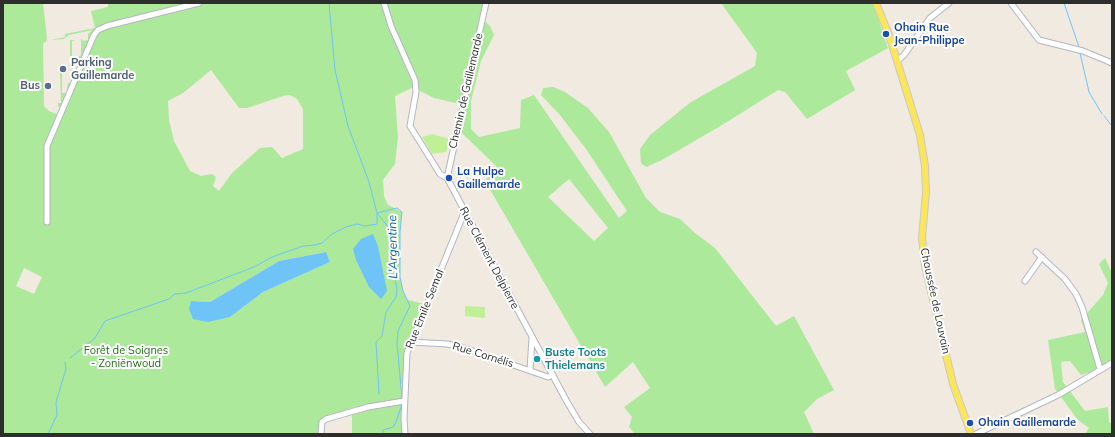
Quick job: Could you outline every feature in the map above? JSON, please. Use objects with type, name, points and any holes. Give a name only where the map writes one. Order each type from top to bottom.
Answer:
[{"type":"main road","name":"Chaussée de Louvain","points":[[876,3],[897,61],[920,135],[925,166],[926,192],[922,238],[925,266],[953,384],[971,434]]},
{"type":"street","points":[[46,222],[47,146],[91,42],[98,30],[199,3]]},
{"type":"street","name":"Rue Clément Delpierre","points":[[384,3],[391,26],[415,80],[416,92],[410,126],[440,174],[447,178],[464,213],[574,415],[590,434]]},
{"type":"street","name":"Chemin de Gaillemarde","points":[[447,178],[486,3]]},
{"type":"street","points":[[897,61],[904,55],[930,18],[949,3]]},
{"type":"street","points":[[1011,3],[1039,40],[1083,51],[1112,63]]},
{"type":"street","name":"Rue Emile Semal","points":[[405,434],[404,401],[406,361],[411,342],[464,213]]},
{"type":"street","points":[[1036,252],[1065,279],[1076,294],[1082,307],[1100,369]]},
{"type":"street","points":[[1024,282],[1042,257]]},
{"type":"street","points":[[530,370],[532,338]]},
{"type":"street","name":"Rue Cornélis","points":[[411,342],[461,347],[548,377],[553,375]]},
{"type":"street","points":[[976,434],[1062,393],[1112,363]]},
{"type":"street","points":[[322,434],[322,422],[350,411],[404,401]]},
{"type":"green space","name":"Forêt de Soignes - Zoniënwoud","points":[[3,3],[43,3],[47,38],[46,42],[43,43],[44,106],[49,111],[62,116],[98,34],[101,31],[150,13],[95,28],[91,11],[108,7],[108,3],[381,3],[393,37],[414,87],[395,96],[398,137],[395,164],[383,180],[384,196],[388,205],[402,212],[400,232],[400,277],[403,291],[408,300],[424,304],[406,353],[403,383],[401,384],[402,399],[352,408],[322,419],[320,434],[3,434]],"holes":[[[211,70],[239,108],[247,108],[283,96],[290,95],[297,99],[303,109],[303,149],[282,158],[272,147],[260,148],[232,173],[219,191],[213,186],[216,177],[212,174],[201,176],[190,171],[174,141],[169,120],[168,101],[183,93]],[[325,252],[330,262],[263,292],[230,317],[191,301],[210,302],[279,261]],[[24,268],[42,277],[34,294],[16,286]]]},
{"type":"green space","points":[[386,3],[483,3],[460,104],[434,98],[418,90],[416,78],[397,35]]},
{"type":"green space","points":[[721,3],[873,3],[888,48],[846,71],[855,90],[807,119],[785,92],[778,90],[662,160],[646,167],[641,163],[640,149],[650,135],[691,102],[755,66],[757,53]]},
{"type":"green space","points":[[484,20],[490,26],[494,35],[481,61],[471,101],[471,129],[479,137],[520,128],[521,100],[534,95],[619,218],[627,211],[586,149],[560,115],[541,95],[543,88],[553,87],[565,92],[588,108],[609,132],[646,198],[660,212],[680,219],[695,233],[715,248],[776,326],[794,316],[834,390],[817,399],[804,412],[814,434],[635,434],[629,427],[632,417],[624,407],[650,388],[633,362],[605,387],[485,181],[491,174],[499,169],[463,134],[458,133]],"holes":[[[569,179],[608,228],[594,241],[548,197]]]},
{"type":"green space","points":[[95,28],[80,61],[76,65],[68,66],[70,65],[70,40],[75,40],[72,41],[72,62],[78,62],[79,56],[81,55],[81,38],[83,41],[88,40],[88,34],[93,30],[69,35],[64,39],[51,40],[65,37],[65,34]]},
{"type":"green space","points":[[57,69],[65,69],[62,70],[62,93],[66,93],[68,83],[71,83],[71,70],[68,69],[76,71],[62,106],[58,107],[58,103],[61,103],[60,70]]},
{"type":"green space","points":[[432,134],[450,139],[446,152],[432,154],[422,137]]},
{"type":"green space","points":[[1105,258],[1112,273],[1112,365],[1081,375],[1070,361],[1061,362],[1063,382],[1085,411],[1108,407],[1109,423],[1112,422],[1112,434],[1085,434],[1089,428],[1078,420],[1055,389],[1048,340],[1085,332],[1081,320],[1103,295],[1108,283],[1099,264]]},
{"type":"green space","points":[[465,306],[485,307],[485,318],[465,316]]},
{"type":"green space","points":[[402,404],[403,434],[352,434],[352,413]]},
{"type":"water","points":[[373,234],[378,246],[387,291],[381,299],[369,287],[356,260],[353,249],[361,239]]},
{"type":"water","points":[[326,252],[330,262],[263,292],[230,317],[208,322],[193,319],[189,309],[191,301],[210,302],[279,261]]},
{"type":"waterway","name":"L'Argentine","points":[[329,3],[335,70],[348,126],[369,182],[377,213],[394,234],[392,261],[397,289],[396,297],[386,312],[382,336],[376,342],[379,394]]},
{"type":"waterway","points":[[1064,3],[1079,47]]},
{"type":"waterway","points":[[1080,53],[1089,92],[1102,114]]},
{"type":"waterway","points":[[1104,116],[1112,126]]},
{"type":"waterway","points":[[70,358],[95,338],[105,321],[169,299],[175,294],[186,293],[254,267],[272,257],[303,246],[322,243],[332,234],[346,227],[357,224],[365,226],[377,224],[377,213],[397,208],[402,212],[400,232],[400,277],[403,291],[410,306],[398,331],[397,343],[402,398]]},
{"type":"waterway","points":[[48,434],[57,415],[56,402],[66,369],[65,362]]},
{"type":"waterway","name":"L'Argentine","points":[[383,434],[383,430],[393,427],[402,404]]},
{"type":"place","name":"Ohain Rue Jean-Philippe","points":[[886,34]]},
{"type":"place","name":"Parking Gaillemarde","points":[[63,69]]},
{"type":"place","name":"Bus","points":[[48,86]]},
{"type":"place","name":"La Hulpe Gaillemarde","points":[[449,178]]},
{"type":"place","name":"Buste Toots Thielemans","points":[[537,359]]},
{"type":"place","name":"Ohain Gaillemarde","points":[[970,423]]}]
